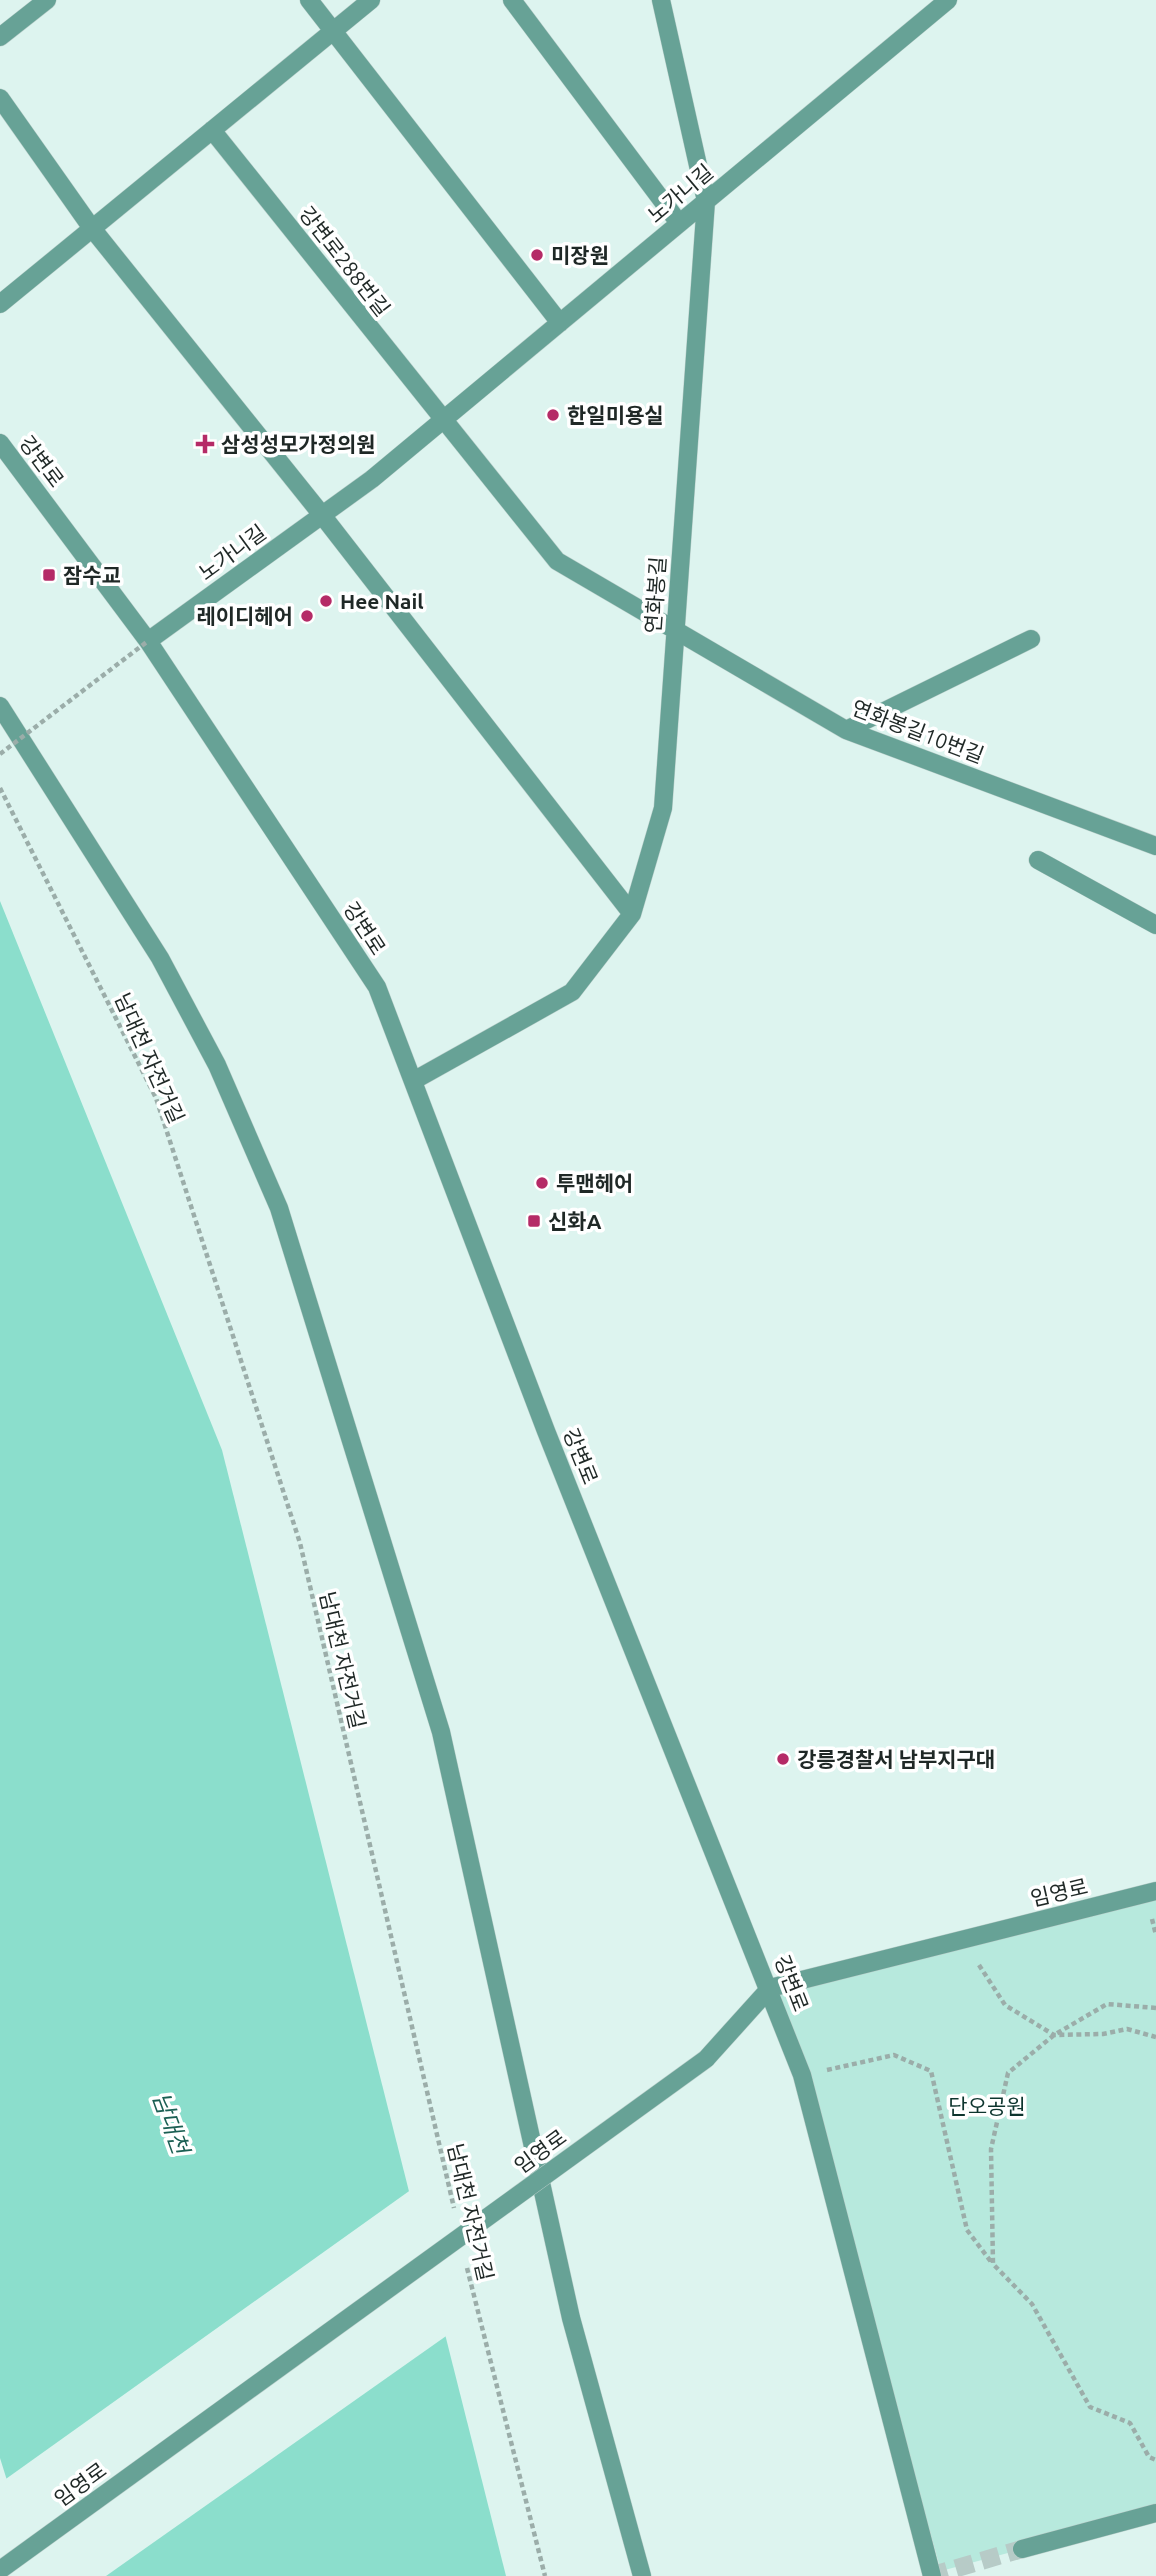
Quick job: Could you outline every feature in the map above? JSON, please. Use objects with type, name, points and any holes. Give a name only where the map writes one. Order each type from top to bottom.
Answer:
[{"type":"street","points":[[0,37],[47,0]]},
{"type":"street","points":[[309,0],[560,323]]},
{"type":"street","points":[[0,304],[371,0]]},
{"type":"street","points":[[512,0],[679,223]]},
{"type":"street","name":"연화봉길","points":[[413,1081],[572,992],[632,914],[663,808],[706,201],[660,0]]},
{"type":"street","name":"노가니길","points":[[148,641],[372,479],[948,0]]},
{"type":"street","points":[[0,98],[91,227],[322,515],[632,914]]},
{"type":"street","name":"강변로288번길","points":[[212,130],[442,421]]},
{"type":"street","points":[[442,421],[556,561],[676,632]]},
{"type":"street","name":"강변로","points":[[0,443],[148,641],[377,987],[546,1431],[802,2075],[932,2576]]},
{"type":"street","name":"연화봉길10번길","points":[[676,632],[846,730],[1156,846]]},
{"type":"street","points":[[846,730],[1031,639]]},
{"type":"street","points":[[0,706],[160,958],[217,1065],[279,1208],[441,1732],[571,2318],[642,2576]]},
{"type":"street","points":[[1038,860],[1156,925]]},
{"type":"street","name":"임영로","points":[[0,2570],[706,2059],[769,1988],[966,1936],[1156,1891]]},
{"type":"street","points":[[1022,2549],[1156,2513]]},
{"type":"path","points":[[0,754],[148,641]]},
{"type":"path","name":"남대천 자전거길","points":[[0,788],[156,1098],[300,1543],[454,2212]]},
{"type":"path","points":[[966,1936],[986,1980],[1005,2005],[1054,2035],[1103,2034],[1127,2029],[1156,2037]]},
{"type":"path","points":[[993,2264],[991,2149],[1008,2073],[1054,2035],[1107,2004],[1156,2008]]},
{"type":"path","points":[[802,2075],[894,2055],[931,2071],[967,2230],[993,2264],[1032,2304],[1090,2407],[1130,2423],[1149,2457],[1156,2459]]},
{"type":"path","name":"남대천 자전거길","points":[[467,2266],[545,2576]]},
{"type":"green space","name":"단오공원","points":[[1156,1891],[1156,2513],[941,2571],[802,2075],[770,1988]]},
{"type":"water","name":"남대천","points":[[0,901],[222,1450],[506,2576],[37,2576],[0,2458]]},
{"type":"pier","points":[[412,2189],[449,2334],[106,2576],[33,2576],[3,2481]]},
{"type":"tunnel","points":[[930,2576],[1022,2549]]},
{"type":"place","name":"미장원","points":[[537,255]]},
{"type":"place","name":"한일미용실","points":[[553,415]]},
{"type":"place","name":"삼성성모가정의원","points":[[205,444]]},
{"type":"place","name":"잠수교","points":[[49,575]]},
{"type":"place","name":"Hee Nail","points":[[326,601]]},
{"type":"place","name":"레이디헤어","points":[[307,616]]},
{"type":"place","name":"투맨헤어","points":[[542,1183]]},
{"type":"place","name":"신화A","points":[[534,1221]]},
{"type":"place","name":"강릉경찰서 남부지구대","points":[[783,1759]]}]
